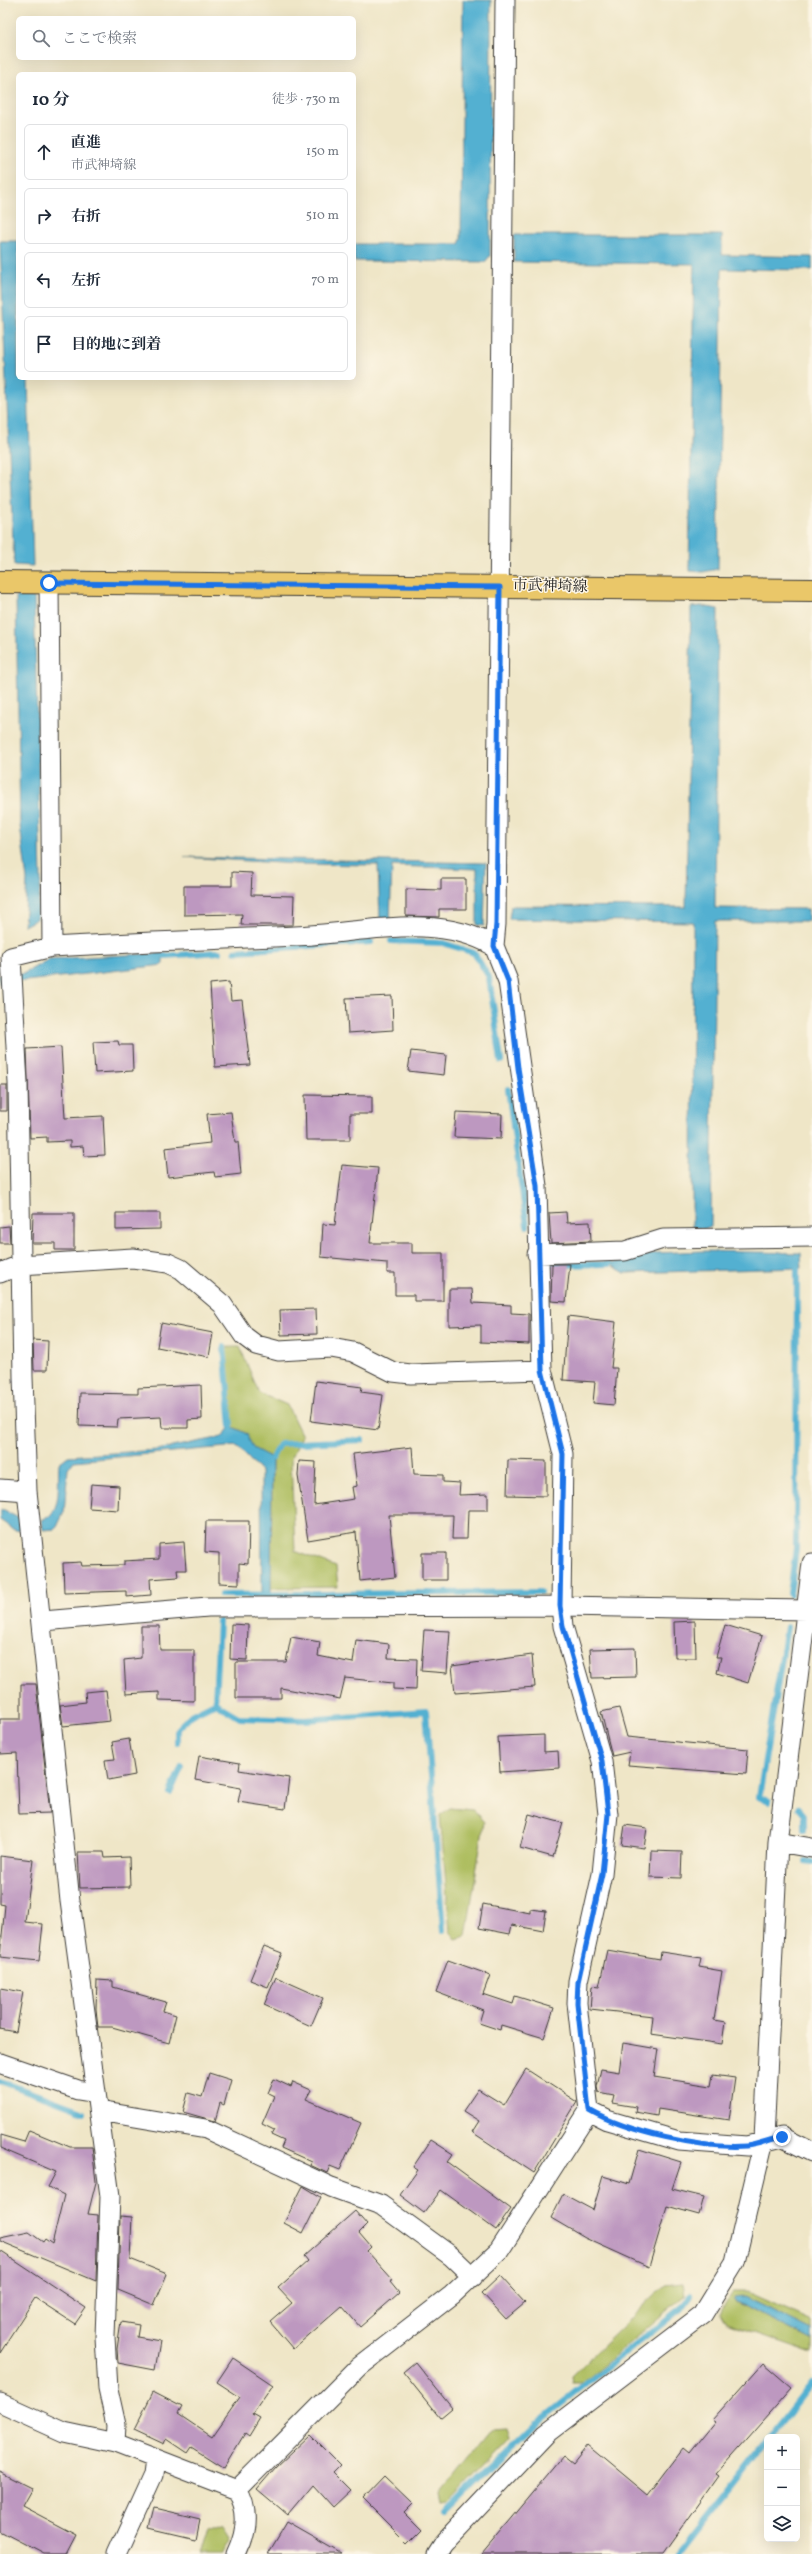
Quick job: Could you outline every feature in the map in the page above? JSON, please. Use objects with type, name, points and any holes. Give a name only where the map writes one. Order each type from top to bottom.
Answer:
[{"type":"main road","name":"市武神埼線","points":[[0,582],[812,590]]},
{"type":"street","points":[[237,2490],[359,2367],[452,2295],[498,2251],[589,2110],[577,2003],[578,1982],[602,1874],[608,1814],[602,1761],[563,1626],[560,1606],[563,1454],[542,1370],[537,1254],[537,1186],[518,1068],[508,981],[494,946],[496,924],[500,587],[505,0]]},
{"type":"street","points":[[49,583],[52,947]]},
{"type":"street","points":[[115,2443],[116,2425],[108,2389],[105,2337],[110,2196],[70,1901],[43,1621],[27,1491],[20,1265],[18,1083],[9,968],[52,947],[166,940],[296,936],[417,925],[475,935],[494,946]]},
{"type":"street","points":[[537,1254],[625,1251],[663,1240],[812,1237]]},
{"type":"street","points":[[0,1273],[20,1265],[133,1258],[168,1263],[181,1269],[222,1304],[244,1336],[256,1345],[279,1351],[331,1348],[353,1352],[393,1372],[411,1374],[542,1370]]},
{"type":"street","points":[[0,1489],[27,1491]]},
{"type":"street","points":[[436,2554],[443,2543],[547,2433],[703,2314],[735,2262],[764,2140],[778,1842],[812,1562]]},
{"type":"street","points":[[43,1621],[208,1607],[560,1606],[807,1610]]},
{"type":"street","points":[[778,1842],[812,1848]]},
{"type":"street","points":[[0,2063],[78,2090],[96,2092]]},
{"type":"street","points":[[589,2110],[606,2120],[679,2141],[747,2146],[764,2140],[782,2137],[812,2152]]},
{"type":"street","points":[[98,2111],[206,2129],[331,2187],[381,2205],[451,2256],[472,2277]]},
{"type":"street","points":[[0,2403],[64,2432],[115,2443],[155,2460],[237,2490],[244,2502],[245,2530],[236,2554]]},
{"type":"street","points":[[118,2554],[153,2475],[155,2460]]},
{"type":"green space","points":[[224,1347],[240,1347],[259,1393],[287,1405],[302,1436],[291,1459],[295,1551],[336,1567],[338,1587],[271,1588],[272,1458],[252,1448],[247,1434],[231,1426]]},
{"type":"green space","points":[[450,1808],[473,1810],[484,1822],[466,1936],[456,1939],[450,1931],[440,1815]]},
{"type":"green space","points":[[683,2283],[685,2295],[583,2383],[573,2383],[572,2376],[665,2285]]},
{"type":"green space","points":[[733,2292],[748,2292],[812,2321],[812,2330],[745,2297],[735,2302],[812,2340],[812,2353],[726,2323],[720,2313]]},
{"type":"green space","points":[[507,2429],[510,2440],[449,2504],[442,2505],[440,2495],[493,2430]]},
{"type":"green space","points":[[224,2529],[231,2540],[223,2554],[200,2554],[208,2535]]},
{"type":"water","points":[[463,0],[491,0],[490,256],[485,262],[356,261],[356,244],[459,244],[461,239]]},
{"type":"water","points":[[514,235],[722,235],[722,255],[812,257],[812,270],[722,269],[718,569],[703,572],[689,571],[694,264],[514,262]]},
{"type":"water","points":[[0,241],[16,241],[16,380],[28,380],[33,566],[14,565]]},
{"type":"water","points":[[16,596],[34,597],[41,880],[37,919],[24,926],[27,880],[20,825]]},
{"type":"water","points":[[702,606],[718,609],[715,908],[808,909],[808,921],[715,921],[711,1226],[704,1229],[692,1227],[693,922],[509,919],[511,906],[686,907],[691,607]]},
{"type":"water","points":[[184,857],[486,863],[484,926],[477,925],[477,869],[392,866],[390,920],[380,920],[378,865],[296,864]]},
{"type":"water","points":[[163,953],[163,965],[0,984],[0,975],[23,974],[49,959]]},
{"type":"water","points":[[703,1251],[801,1253],[802,1268],[625,1273],[609,1264],[656,1253]]},
{"type":"water","points":[[231,1426],[247,1434],[253,1448],[272,1458],[271,1598],[262,1598],[261,1472],[237,1446],[74,1461],[68,1469],[64,1512],[56,1529],[43,1530],[42,1520],[49,1517],[53,1511],[58,1496],[59,1463],[68,1456],[157,1450],[222,1437]]},
{"type":"water","points":[[0,1509],[21,1519],[22,1531],[14,1530],[0,1520]]},
{"type":"water","points":[[745,2297],[812,2330],[812,2340],[734,2301],[734,2298]]},
{"type":"building","points":[[232,872],[252,873],[251,895],[294,896],[293,925],[241,925],[242,914],[184,915],[184,886],[232,886]]},
{"type":"building","points":[[441,879],[466,879],[466,909],[439,909],[439,917],[406,916],[406,889],[441,890]]},
{"type":"building","points":[[229,982],[231,1001],[242,1000],[250,1065],[215,1067],[210,984]]},
{"type":"building","points":[[392,996],[393,1030],[348,1033],[346,998]]},
{"type":"building","points":[[118,1041],[119,1045],[132,1045],[133,1071],[95,1073],[93,1042]]},
{"type":"building","points":[[61,1047],[65,1118],[103,1116],[105,1155],[84,1156],[83,1146],[70,1147],[70,1141],[47,1142],[47,1137],[30,1138],[27,1049]]},
{"type":"building","points":[[411,1051],[446,1055],[444,1075],[408,1071]]},
{"type":"building","points":[[0,1085],[7,1085],[7,1111],[0,1111]]},
{"type":"building","points":[[305,1095],[372,1096],[372,1114],[350,1114],[350,1140],[306,1140]]},
{"type":"building","points":[[231,1112],[235,1142],[238,1142],[241,1174],[215,1177],[214,1172],[168,1177],[165,1148],[210,1143],[207,1114]]},
{"type":"building","points":[[456,1112],[502,1114],[501,1139],[454,1137]]},
{"type":"building","points":[[342,1165],[378,1168],[370,1243],[412,1243],[412,1253],[443,1253],[443,1301],[414,1301],[414,1295],[395,1295],[395,1273],[387,1273],[387,1263],[321,1257],[323,1224],[335,1225]]},
{"type":"building","points":[[566,1212],[567,1223],[590,1222],[591,1241],[551,1243],[549,1213]]},
{"type":"building","points":[[33,1213],[74,1213],[74,1250],[55,1250],[55,1243],[32,1243]]},
{"type":"building","points":[[116,1213],[160,1213],[160,1229],[116,1230]]},
{"type":"building","points":[[9,1226],[10,1243],[0,1243],[0,1227]]},
{"type":"building","points":[[552,1264],[570,1264],[566,1302],[551,1301]]},
{"type":"building","points":[[449,1289],[472,1289],[473,1303],[511,1305],[511,1313],[529,1314],[529,1344],[481,1342],[481,1325],[449,1326]]},
{"type":"building","points":[[316,1309],[317,1334],[281,1335],[280,1310]]},
{"type":"building","points":[[568,1316],[616,1322],[611,1368],[617,1368],[614,1405],[593,1403],[595,1382],[563,1380]]},
{"type":"building","points":[[161,1323],[213,1333],[209,1357],[157,1347]]},
{"type":"building","points":[[33,1340],[48,1341],[47,1370],[34,1370]]},
{"type":"building","points":[[316,1381],[362,1387],[361,1392],[383,1395],[378,1430],[311,1421]]},
{"type":"building","points":[[201,1385],[202,1419],[188,1420],[188,1428],[162,1428],[161,1417],[118,1419],[117,1427],[79,1426],[80,1393],[138,1394],[138,1388]]},
{"type":"building","points":[[412,1447],[414,1474],[443,1475],[443,1482],[460,1483],[459,1495],[488,1494],[488,1510],[468,1510],[467,1539],[452,1539],[453,1515],[389,1515],[395,1577],[360,1581],[356,1532],[308,1540],[298,1476],[299,1461],[316,1462],[314,1505],[354,1499],[352,1487],[357,1486],[353,1454]]},
{"type":"building","points":[[508,1460],[546,1461],[546,1496],[507,1495]]},
{"type":"building","points":[[91,1484],[119,1486],[118,1510],[89,1508]]},
{"type":"building","points":[[206,1521],[249,1521],[248,1564],[239,1563],[239,1584],[219,1583],[219,1553],[205,1552]]},
{"type":"building","points":[[184,1542],[186,1570],[177,1570],[178,1577],[150,1579],[151,1595],[126,1597],[126,1591],[64,1593],[63,1563],[81,1562],[82,1566],[124,1565],[124,1561],[159,1559],[159,1544]]},
{"type":"building","points":[[422,1553],[446,1553],[446,1580],[422,1580]]},
{"type":"building","points":[[695,1621],[696,1658],[675,1658],[674,1622]]},
{"type":"building","points":[[231,1624],[248,1625],[247,1660],[230,1659]]},
{"type":"building","points":[[725,1625],[762,1636],[748,1683],[717,1673],[721,1657],[716,1657]]},
{"type":"building","points":[[141,1626],[159,1626],[160,1650],[194,1650],[194,1701],[159,1700],[159,1692],[126,1694],[124,1660],[141,1658]]},
{"type":"building","points":[[424,1630],[450,1631],[447,1673],[421,1671]]},
{"type":"building","points":[[291,1637],[320,1642],[318,1656],[353,1663],[356,1640],[389,1644],[388,1658],[417,1659],[416,1690],[393,1689],[393,1683],[345,1678],[340,1699],[281,1688],[281,1698],[236,1698],[236,1662],[286,1662]]},
{"type":"building","points":[[635,1648],[636,1677],[592,1678],[590,1649]]},
{"type":"building","points":[[532,1655],[535,1687],[455,1693],[452,1666]]},
{"type":"building","points":[[21,1684],[36,1684],[50,1813],[19,1814],[17,1753],[0,1754],[0,1719],[21,1719]]},
{"type":"building","points":[[106,1690],[110,1721],[63,1726],[60,1705],[86,1702],[85,1692]]},
{"type":"building","points":[[619,1708],[627,1737],[748,1749],[746,1774],[628,1765],[630,1752],[612,1756],[601,1712]]},
{"type":"building","points":[[544,1735],[544,1752],[558,1751],[559,1768],[500,1772],[498,1737]]},
{"type":"building","points":[[129,1739],[135,1775],[108,1780],[105,1760],[115,1759],[112,1742]]},
{"type":"building","points":[[199,1756],[240,1763],[239,1770],[289,1778],[285,1809],[238,1802],[241,1788],[195,1780]]},
{"type":"building","points":[[529,1814],[563,1823],[553,1857],[520,1848]]},
{"type":"building","points":[[625,1825],[647,1828],[644,1848],[622,1845]]},
{"type":"building","points":[[651,1851],[682,1852],[681,1878],[650,1877]]},
{"type":"building","points":[[78,1852],[104,1852],[105,1858],[129,1857],[130,1887],[80,1888]]},
{"type":"building","points":[[0,1856],[33,1860],[25,1922],[43,1924],[39,1961],[0,1957],[5,1905],[0,1904]]},
{"type":"building","points":[[483,1904],[530,1913],[530,1909],[546,1911],[543,1931],[512,1925],[510,1934],[479,1928]]},
{"type":"building","points":[[264,1946],[282,1953],[268,1987],[250,1980]]},
{"type":"building","points":[[607,1950],[660,1959],[661,1952],[701,1958],[699,1967],[722,1971],[714,2020],[725,2022],[722,2044],[651,2034],[653,2016],[590,2009],[592,1986],[599,1987]]},
{"type":"building","points":[[448,1960],[490,1975],[483,1994],[513,2004],[515,1996],[554,2008],[544,2038],[501,2025],[500,2030],[479,2023],[483,2010],[436,1992]]},
{"type":"building","points":[[276,1977],[323,1998],[311,2026],[264,2005]]},
{"type":"building","points":[[97,1980],[113,1981],[113,1987],[166,2002],[163,2011],[176,2015],[169,2043],[112,2027],[98,2027],[96,2009]]},
{"type":"building","points":[[0,1988],[23,1992],[16,2032],[0,2029]]},
{"type":"building","points":[[623,2043],[658,2049],[654,2077],[711,2086],[713,2075],[735,2078],[729,2120],[658,2109],[657,2116],[635,2112],[636,2107],[612,2103],[614,2095],[598,2092],[597,2087],[601,2069],[619,2072]]},
{"type":"building","points":[[526,2069],[577,2102],[534,2173],[472,2132],[479,2121],[463,2111],[478,2089],[504,2105]]},
{"type":"building","points":[[209,2073],[231,2080],[224,2105],[220,2103],[215,2121],[183,2112],[188,2093],[202,2097]]},
{"type":"building","points":[[274,2079],[291,2087],[293,2082],[311,2090],[306,2099],[361,2123],[340,2170],[330,2166],[327,2173],[310,2165],[312,2162],[281,2148],[284,2141],[271,2135],[274,2130],[262,2124],[274,2096],[268,2093]]},
{"type":"building","points":[[29,2130],[70,2147],[92,2147],[96,2182],[88,2214],[98,2215],[96,2281],[0,2241],[0,2238],[29,2232],[43,2242],[45,2239],[52,2244],[64,2195],[48,2187],[56,2172],[0,2148],[0,2135],[24,2142]]},
{"type":"building","points":[[431,2140],[453,2154],[447,2162],[511,2209],[496,2230],[441,2190],[424,2213],[400,2195],[418,2170],[413,2167]]},
{"type":"building","points":[[639,2149],[681,2162],[672,2189],[704,2197],[699,2215],[667,2206],[649,2267],[585,2238],[551,2218],[563,2194],[593,2210],[603,2176],[629,2184]]},
{"type":"building","points":[[303,2186],[321,2197],[303,2233],[284,2223]]},
{"type":"building","points":[[355,2211],[367,2225],[359,2233],[371,2247],[367,2251],[393,2280],[390,2282],[399,2293],[360,2327],[342,2306],[293,2349],[270,2322],[292,2303],[278,2288],[308,2261],[304,2256]]},
{"type":"building","points":[[120,2216],[132,2217],[130,2259],[167,2274],[154,2305],[118,2290]]},
{"type":"building","points":[[0,2251],[86,2308],[75,2324],[35,2298],[0,2352]]},
{"type":"building","points":[[500,2276],[525,2303],[506,2319],[482,2293]]},
{"type":"building","points":[[121,2322],[139,2325],[137,2337],[160,2341],[155,2370],[118,2363],[117,2349]]},
{"type":"building","points":[[233,2358],[273,2385],[253,2414],[260,2418],[249,2436],[245,2433],[224,2468],[191,2447],[187,2453],[166,2439],[164,2444],[134,2430],[153,2392],[182,2407],[178,2414],[212,2437],[240,2397],[217,2382]]},
{"type":"building","points":[[415,2362],[452,2408],[440,2418],[403,2372]]},
{"type":"building","points":[[763,2363],[792,2388],[716,2474],[719,2476],[663,2554],[481,2554],[563,2456],[573,2464],[588,2445],[648,2495],[683,2449],[689,2454],[715,2422],[712,2420]]},
{"type":"building","points":[[310,2435],[340,2465],[333,2472],[351,2490],[333,2507],[313,2485],[288,2515],[257,2489],[276,2467]]},
{"type":"building","points":[[0,2472],[32,2488],[22,2506],[77,2535],[67,2554],[44,2554],[0,2531]]},
{"type":"building","points":[[384,2477],[412,2504],[404,2512],[421,2529],[407,2543],[363,2499]]},
{"type":"building","points":[[154,2508],[200,2519],[196,2539],[149,2528]]},
{"type":"building","points":[[287,2522],[343,2554],[268,2554]]},
{"type":"waterway","points":[[391,941],[443,943],[474,953],[489,977],[501,1061]]},
{"type":"waterway","points":[[235,951],[371,942]]},
{"type":"waterway","points":[[164,956],[219,952]]},
{"type":"waterway","points":[[508,1089],[527,1226]]},
{"type":"waterway","points":[[550,1265],[609,1264]]},
{"type":"waterway","points":[[790,1594],[796,1548],[797,1269]]},
{"type":"waterway","points":[[224,1347],[231,1426]]},
{"type":"waterway","points":[[272,1458],[279,1444],[362,1440]]},
{"type":"waterway","points":[[221,1595],[540,1592]]},
{"type":"waterway","points":[[177,1743],[177,1729],[191,1715],[215,1703],[219,1621]]},
{"type":"waterway","points":[[769,1802],[759,1797],[787,1627]]},
{"type":"waterway","points":[[215,1703],[240,1718],[305,1720],[426,1711],[443,1930]]},
{"type":"waterway","points":[[170,1793],[182,1766]]},
{"type":"waterway","points":[[798,1808],[804,1815],[804,1830]]},
{"type":"waterway","points":[[805,1861],[812,1862]]},
{"type":"waterway","points":[[0,2081],[84,2112]]},
{"type":"waterway","points":[[446,2513],[541,2420],[682,2307],[691,2295]]},
{"type":"waterway","points":[[773,2434],[812,2384]]},
{"type":"waterway","points":[[679,2554],[764,2446]]},
{"type":"route","points":[[49,583],[500,587],[496,924],[494,946],[508,981],[518,1068],[537,1186],[537,1254],[542,1370],[563,1454],[560,1606],[563,1626],[602,1761],[608,1814],[602,1874],[578,1982],[577,2003],[589,2110],[606,2120],[679,2141],[747,2146],[764,2140],[782,2137]]}]
